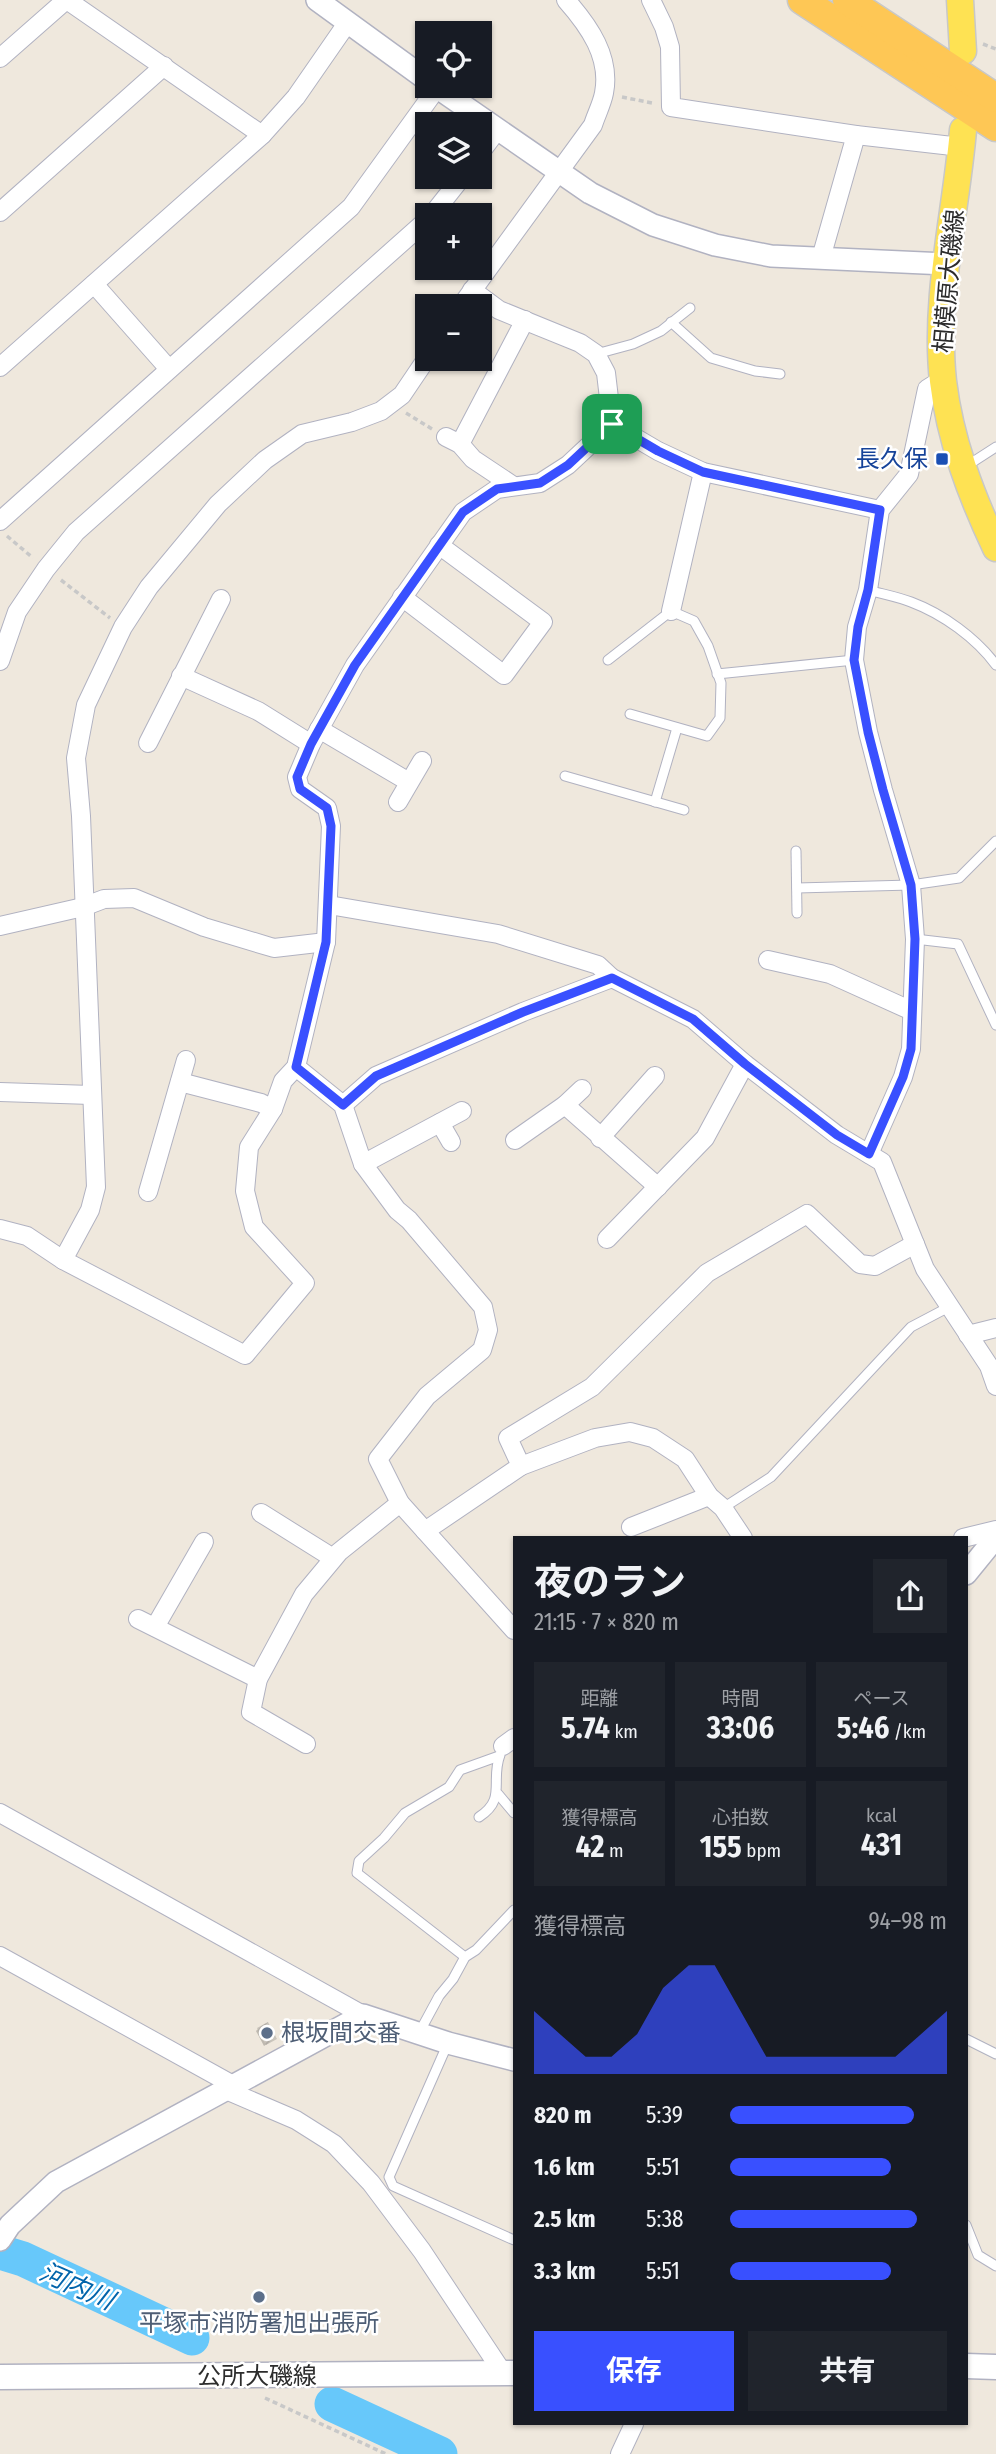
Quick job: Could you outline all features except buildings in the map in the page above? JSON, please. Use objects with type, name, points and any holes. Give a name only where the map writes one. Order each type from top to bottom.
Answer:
[{"type":"highway","points":[[802,0],[996,127]]},
{"type":"highway","points":[[846,0],[996,98]]},
{"type":"main road","points":[[960,0],[963,51]]},
{"type":"main road","name":"相模原大磯線","points":[[962,139],[946,264],[942,322],[943,379],[962,469],[995,545]]},
{"type":"main road","points":[[968,2367],[996,2367]]},
{"type":"main road","name":"公所大磯線","points":[[0,2377],[509,2373]]},
{"type":"street","points":[[0,58],[67,0],[262,135]]},
{"type":"street","points":[[317,0],[415,72]]},
{"type":"street","points":[[469,294],[593,125],[604,93],[606,64],[587,23],[566,0]]},
{"type":"street","points":[[651,0],[670,47],[671,107],[856,135],[962,139]]},
{"type":"street","points":[[0,367],[262,135],[296,97],[348,22]]},
{"type":"street","points":[[0,212],[164,66]]},
{"type":"street","points":[[0,521],[351,207],[424,98]]},
{"type":"street","points":[[452,98],[590,192],[666,229],[715,245],[771,256],[946,264]]},
{"type":"street","points":[[492,137],[498,129]]},
{"type":"street","points":[[821,258],[856,135]]},
{"type":"street","points":[[441,203],[453,189]]},
{"type":"street","points":[[0,661],[17,612],[46,569],[76,532],[415,231]]},
{"type":"street","points":[[94,284],[169,369]]},
{"type":"street","points":[[472,290],[499,310],[580,342],[596,354],[606,373],[612,424]]},
{"type":"street","points":[[512,485],[472,459],[453,441],[525,320]]},
{"type":"street","points":[[63,1260],[90,1210],[96,1187],[81,816],[76,758],[86,705],[123,627],[149,587],[218,504],[265,460],[302,434],[352,422],[381,411],[402,395],[418,371]]},
{"type":"street","points":[[869,1154],[903,1077],[911,1049],[915,939],[911,885],[868,732],[854,660],[880,510],[909,474],[927,388],[943,379]]},
{"type":"street","points":[[612,424],[658,451],[703,472],[880,510]]},
{"type":"street","points":[[0,1229],[27,1236],[63,1260],[245,1355],[305,1283],[254,1227],[245,1191],[249,1147],[273,1110],[283,1081],[296,1067],[326,942],[330,905],[331,826],[327,808],[300,789],[297,777],[315,736],[355,665],[463,512],[497,489],[540,483],[568,465],[612,424]]},
{"type":"street","points":[[671,611],[703,472]]},
{"type":"street","points":[[402,597],[505,675],[543,622],[439,545]]},
{"type":"street","points":[[148,743],[221,599]]},
{"type":"street","points":[[181,676],[409,782]]},
{"type":"street","points":[[398,802],[422,761]]},
{"type":"street","points":[[0,926],[104,900],[134,898],[204,927],[274,948],[326,942]]},
{"type":"street","points":[[330,905],[498,934],[598,965],[612,978],[693,1019],[745,1064],[837,1135],[882,1163],[925,1269],[989,1366],[996,1386]]},
{"type":"street","points":[[768,960],[830,974],[912,1011]]},
{"type":"street","points":[[343,1105],[376,1076],[523,1012],[612,978]]},
{"type":"street","points":[[148,1192],[186,1060]]},
{"type":"street","points":[[607,1239],[705,1138],[745,1064]]},
{"type":"street","points":[[296,1067],[343,1105],[363,1164],[397,1210],[410,1220],[483,1307],[488,1330],[482,1350],[427,1396],[378,1459],[400,1503],[513,1629]]},
{"type":"street","points":[[600,1138],[655,1076]]},
{"type":"street","points":[[180,1082],[261,1103],[273,1110]]},
{"type":"street","points":[[515,1140],[565,1105],[582,1089]]},
{"type":"street","points":[[0,1092],[91,1095]]},
{"type":"street","points":[[565,1105],[659,1187]]},
{"type":"street","points":[[363,1164],[461,1111]]},
{"type":"street","points":[[440,1123],[451,1142]]},
{"type":"street","points":[[521,1466],[508,1438],[592,1387],[707,1273],[807,1214],[860,1264],[875,1266],[915,1244]]},
{"type":"street","points":[[968,1335],[996,1328]]},
{"type":"street","points":[[425,1531],[521,1466],[595,1438],[630,1432],[653,1438],[685,1459],[709,1496],[723,1508],[742,1536]]},
{"type":"street","points":[[631,1527],[709,1496]]},
{"type":"street","points":[[306,1744],[251,1712],[258,1679],[304,1594],[333,1558],[400,1503]]},
{"type":"street","points":[[261,1513],[333,1558]]},
{"type":"street","points":[[968,1537],[996,1530]]},
{"type":"street","points":[[968,1572],[996,1537]]},
{"type":"street","points":[[155,1627],[204,1542]]},
{"type":"street","points":[[138,1619],[258,1679]]},
{"type":"street","points":[[0,1814],[363,2015],[448,2043],[513,2060]]},
{"type":"street","points":[[0,1955],[229,2087],[296,2120],[334,2144],[371,2183],[509,2373]]},
{"type":"street","points":[[1,2238],[10,2225],[57,2182],[363,2015]]},
{"type":"street","points":[[620,2454],[634,2425]]},
{"type":"lane","points":[[596,354],[633,344],[661,331],[690,308]]},
{"type":"lane","points":[[671,322],[711,358],[755,371],[779,374]]},
{"type":"lane","points":[[962,469],[996,447]]},
{"type":"lane","points":[[868,590],[912,602],[953,624],[985,649],[996,664]]},
{"type":"lane","points":[[608,660],[671,611],[694,621],[708,646],[721,683],[719,718],[707,736],[630,714]]},
{"type":"lane","points":[[717,674],[854,660]]},
{"type":"lane","points":[[655,802],[677,728]]},
{"type":"lane","points":[[565,776],[684,810]]},
{"type":"lane","points":[[797,888],[911,885],[959,878],[996,841]]},
{"type":"lane","points":[[796,851],[797,913]]},
{"type":"lane","points":[[915,939],[958,943],[996,1025]]},
{"type":"lane","points":[[723,1508],[771,1477],[911,1327],[949,1307]]},
{"type":"lane","points":[[505,1747],[495,1783],[498,1794],[513,1812]]},
{"type":"lane","points":[[466,1957],[357,1873],[359,1861],[384,1838],[405,1813],[449,1787],[460,1770],[505,1747]]},
{"type":"lane","points":[[479,1817],[489,1811],[498,1794]]},
{"type":"lane","points":[[419,2034],[439,1996],[466,1957],[513,1911]]},
{"type":"lane","points":[[968,2040],[996,2054]]},
{"type":"lane","points":[[448,2043],[389,2178],[393,2186],[513,2240]]},
{"type":"lane","points":[[968,2230],[978,2255],[996,2266]]},
{"type":"path","points":[[604,93],[671,107]]},
{"type":"path","points":[[0,530],[39,564]]},
{"type":"path","points":[[54,575],[123,627]]},
{"type":"path","points":[[241,2376],[253,2392],[386,2454]]},
{"type":"waterway","name":"河内川","points":[[0,2252],[23,2259],[192,2338]]},
{"type":"waterway","name":"河内川","points":[[332,2404],[440,2454]]},
{"type":"place","name":"長久保","points":[[942,459]]},
{"type":"place","name":"根坂間交番","points":[[267,2033]]},
{"type":"place","name":"平塚市消防署旭出張所","points":[[259,2297]]},
{"type":"route","points":[[612,424],[658,451],[703,472],[880,510],[854,660],[868,732],[911,885],[915,939],[911,1049],[903,1077],[869,1154],[837,1135],[745,1064],[693,1019],[612,978],[523,1012],[376,1076],[343,1105],[296,1067],[326,942],[330,905],[331,826],[327,808],[300,789],[297,777],[311,744],[355,665],[463,512],[497,489],[540,483],[568,465],[612,424]]}]
